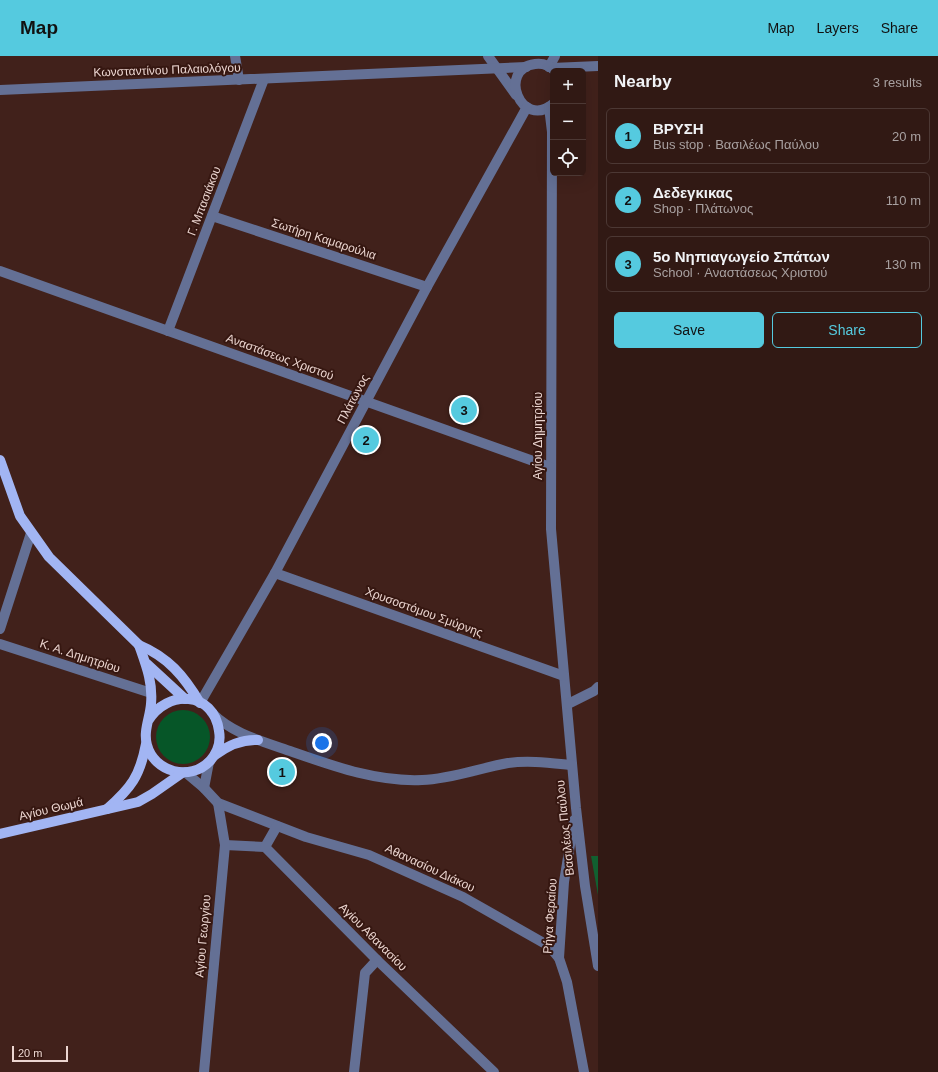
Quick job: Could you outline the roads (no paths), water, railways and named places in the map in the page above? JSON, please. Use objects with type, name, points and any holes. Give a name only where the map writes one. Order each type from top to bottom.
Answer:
[{"type":"main road","points":[[0,460],[3,478],[20,516],[49,557],[139,645],[150,673],[152,693],[146,729],[146,744],[149,752],[157,763],[168,770],[184,773],[196,771],[228,746],[251,739],[258,740]]},
{"type":"main road","name":"Βασιλέως Παύλου","points":[[139,645],[156,652],[186,679],[200,703],[211,712]]},
{"type":"main road","points":[[145,662],[186,699]]},
{"type":"main road","points":[[148,722],[157,709],[163,704],[170,701],[186,699]]},
{"type":"main road","name":"Βασιλέως Παύλου","points":[[186,699],[200,703]]},
{"type":"main road","points":[[211,712],[216,719],[220,734],[219,742],[211,759]]},
{"type":"main road","name":"Αγίου Θωμά","points":[[107,809],[122,796],[135,781],[146,744]]},
{"type":"main road","name":"Αγίου Θωμά","points":[[0,834],[138,802],[184,773]]},
{"type":"street","points":[[235,56],[238,80]]},
{"type":"street","points":[[488,56],[521,103],[535,110],[550,106]]},
{"type":"street","points":[[552,68],[555,56]]},
{"type":"street","name":"Κωνσταντίνου Παλαιολόγου","points":[[0,90],[526,67],[538,64],[550,68]]},
{"type":"street","points":[[567,68],[598,66]]},
{"type":"street","points":[[517,96],[515,90],[517,76],[526,67]]},
{"type":"street","name":"Γ. Μπασιάκου","points":[[168,331],[264,79]]},
{"type":"street","name":"Πλάτωνος","points":[[200,703],[275,573],[427,287],[527,107]]},
{"type":"street","name":"Αγίου Δημητρίου","points":[[552,140],[551,529],[564,676],[568,704],[572,765]]},
{"type":"street","name":"Σωτήρη Καμαρούλια","points":[[212,216],[427,287]]},
{"type":"street","name":"Αναστάσεως Χριστού","points":[[0,271],[550,467]]},
{"type":"street","points":[[0,629],[31,533]]},
{"type":"street","name":"Χρυσοστόμου Σμύρνης","points":[[275,573],[564,676]]},
{"type":"street","name":"Κ. Α. Δημητρίου","points":[[0,644],[152,693]]},
{"type":"street","points":[[568,704],[594,691],[598,686]]},
{"type":"street","name":"Βασιλέως Παύλου","points":[[211,712],[231,728],[258,740],[346,770],[393,779],[422,780],[444,778],[522,761],[572,765],[585,886],[598,966]]},
{"type":"street","points":[[204,788],[211,759]]},
{"type":"street","name":"Αθανασίου Διάκου","points":[[184,773],[204,788],[218,803],[306,837],[369,855],[463,897],[549,946],[559,958]]},
{"type":"street","name":"Αγίου Γεωργίου","points":[[204,1072],[225,845],[218,803]]},
{"type":"street","name":"Ρήγα Φεραίου","points":[[576,808],[564,882],[559,958],[567,982],[584,1072]]},
{"type":"street","points":[[225,845],[265,847],[277,826]]},
{"type":"street","name":"Αγίου Αθανασίου","points":[[265,847],[377,960],[494,1072]]},
{"type":"street","points":[[354,1072],[365,973],[377,960]]},
{"type":"place","name":"5ο Νηπιαγωγείο Σπάτων","points":[[464,410]]},
{"type":"place","name":"Δεδεγκικας","points":[[366,440]]},
{"type":"place","name":"ΒΡΥΣΗ","points":[[282,772]]}]
